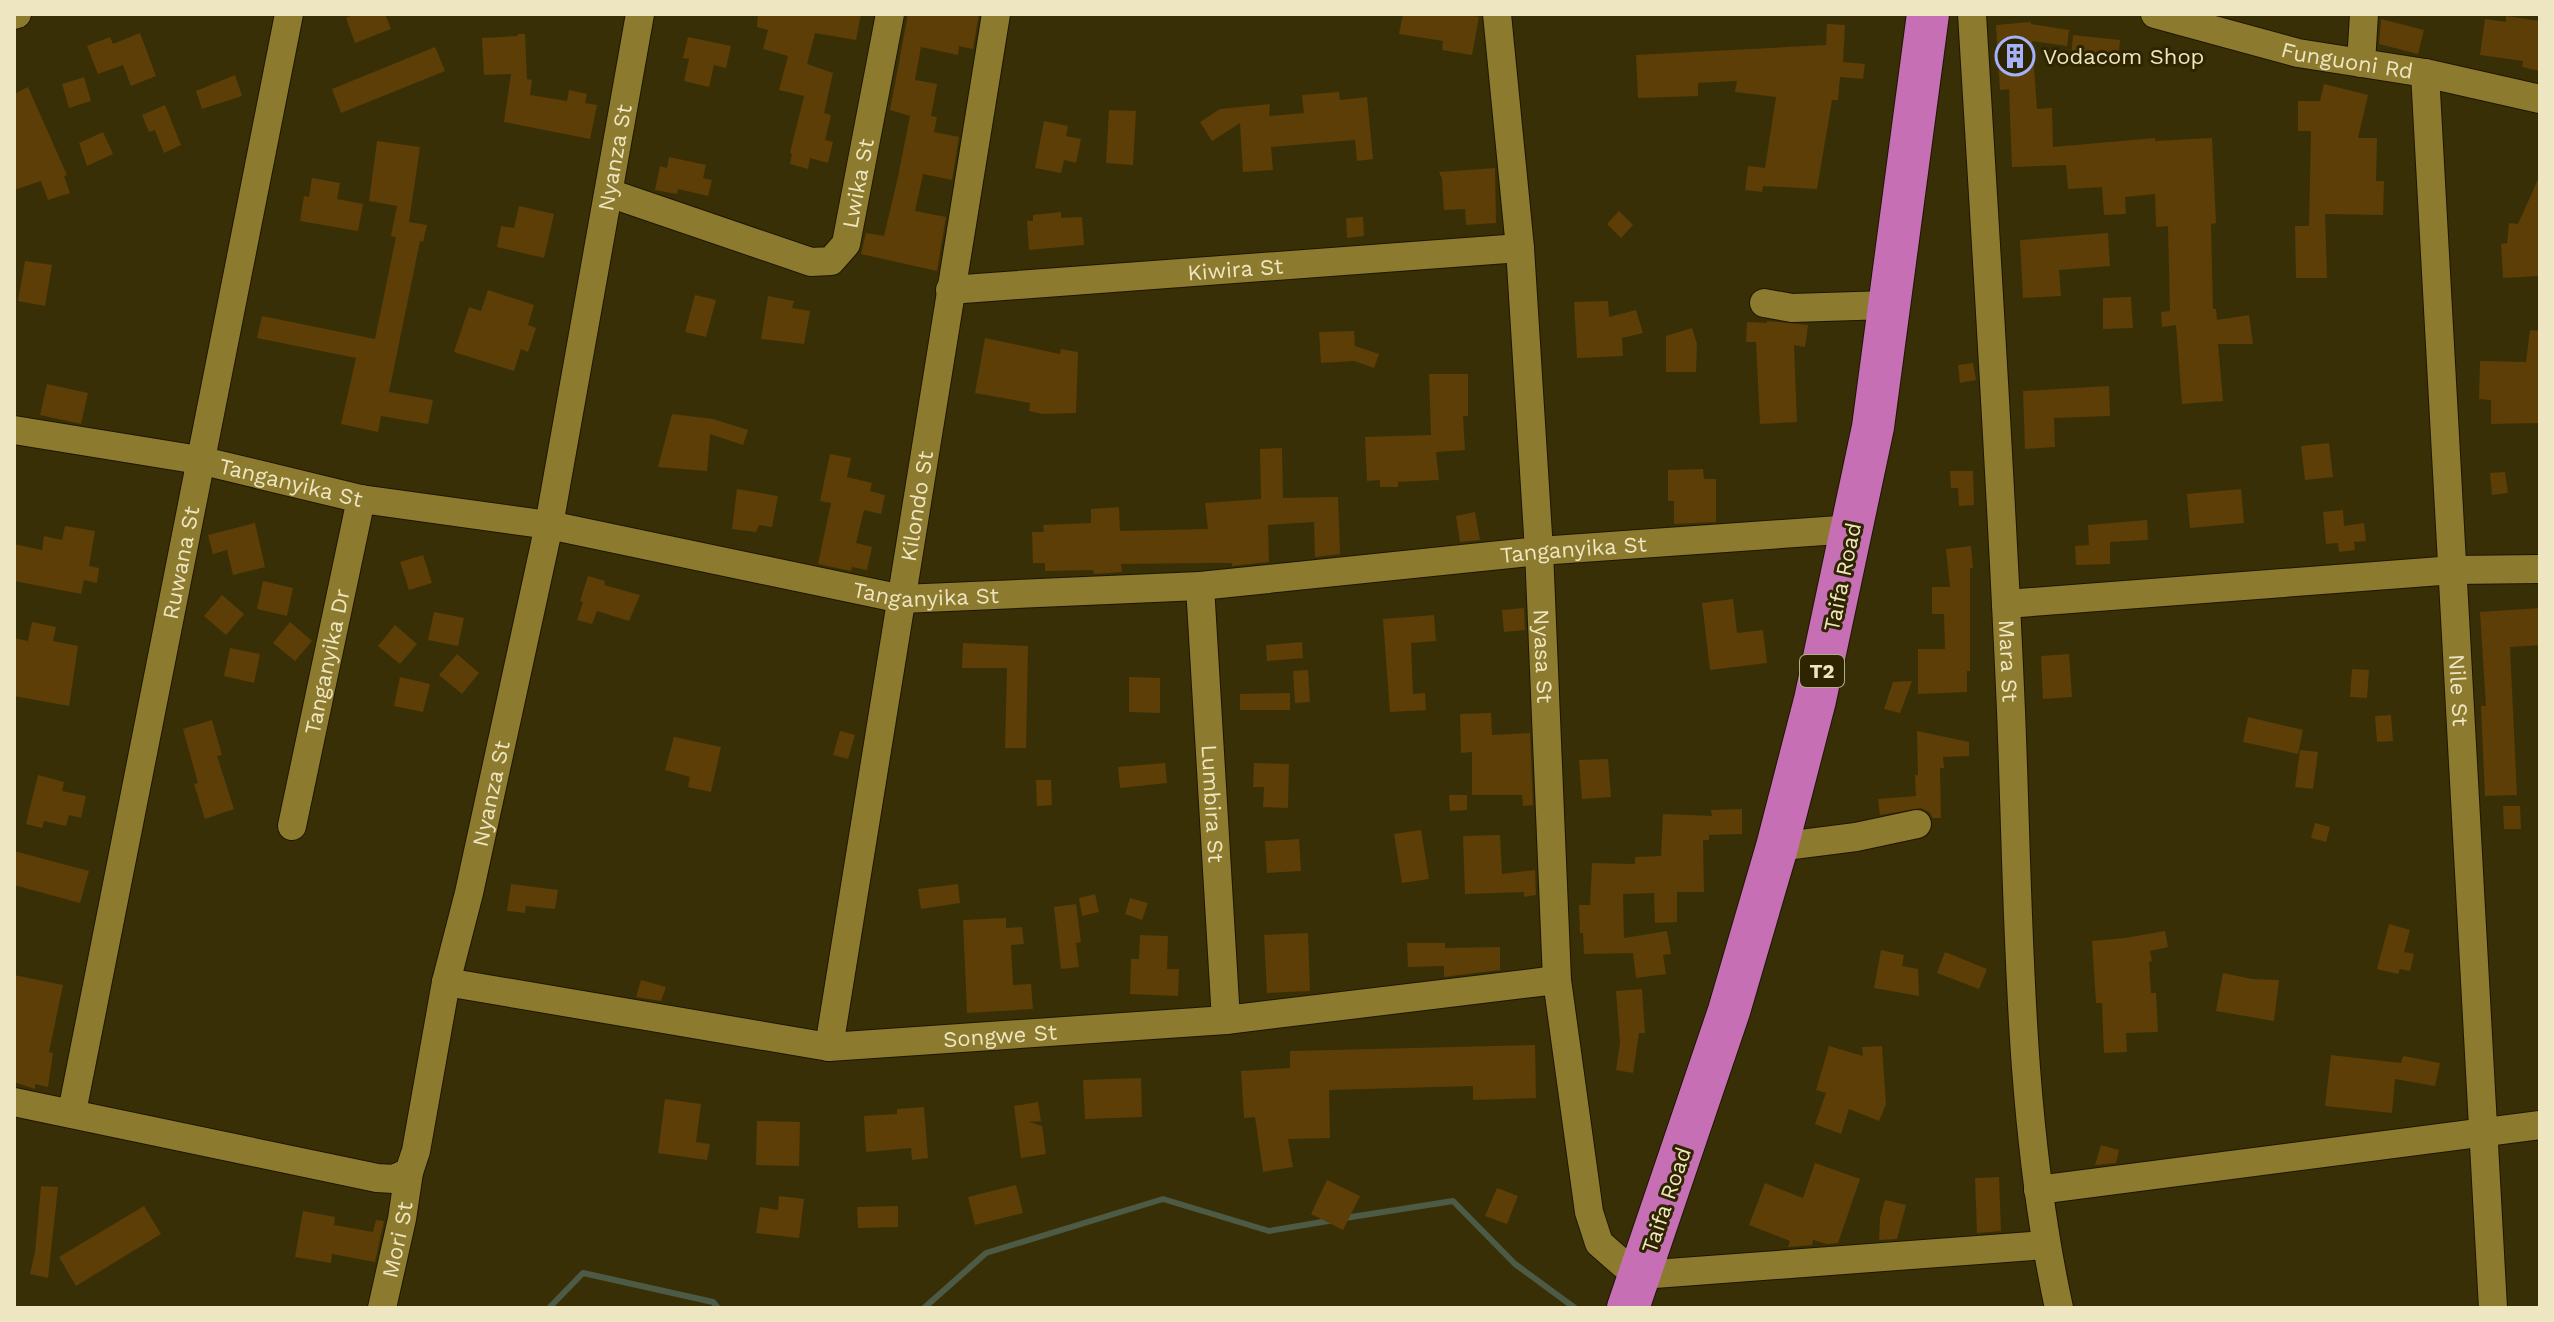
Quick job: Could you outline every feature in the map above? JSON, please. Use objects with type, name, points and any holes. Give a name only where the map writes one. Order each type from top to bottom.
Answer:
[{"type":"highway","name":"Taifa Road","points":[[1634,1292],[1729,1011],[1777,847],[1815,700],[1873,427],[1921,85],[1928,14]]},
{"type":"street","name":"Ruwana St","points":[[72,1112],[289,14]]},
{"type":"street","name":"Nyanza St","points":[[409,1172],[416,1151],[446,982],[469,893],[549,525],[640,14]]},
{"type":"street","name":"Lwika St","points":[[609,193],[811,262],[831,261],[846,244],[890,14]]},
{"type":"street","name":"Kilondo St","points":[[829,1047],[996,14]]},
{"type":"street","name":"Nyasa St","points":[[1497,14],[1520,248],[1539,551],[1557,980],[1589,1212],[1599,1243],[1623,1264],[1634,1292]]},
{"type":"street","name":"Mara St","points":[[1972,14],[2006,604],[2023,1005],[2038,1190],[2059,1308]]},
{"type":"street","name":"Funguoni Rd","points":[[2155,14],[2298,53],[2425,73],[2540,99]]},
{"type":"street","points":[[2361,63],[2364,14]]},
{"type":"street","name":"Nile St","points":[[2425,73],[2493,1308]]},
{"type":"street","name":"Kiwira St","points":[[950,290],[1520,248]]},
{"type":"street","points":[[1764,303],[1792,308],[1888,305]]},
{"type":"street","name":"Tanganyika St","points":[[14,430],[199,460],[361,499],[549,525],[902,599],[1200,586],[1539,551],[1853,529]]},
{"type":"street","name":"Tanganyika Dr","points":[[292,826],[361,499]]},
{"type":"street","points":[[2006,604],[2454,570],[2540,569]]},
{"type":"street","name":"Lumbira St","points":[[1200,586],[1226,1020]]},
{"type":"street","points":[[1777,847],[1856,837],[1917,824]]},
{"type":"street","name":"Songwe St","points":[[446,982],[829,1047],[1226,1020],[1557,980]]},
{"type":"street","points":[[14,1102],[377,1178],[394,1179],[409,1172]]},
{"type":"street","points":[[2038,1190],[2540,1125]]},
{"type":"street","name":"Mori St","points":[[382,1308],[409,1172]]},
{"type":"street","points":[[1634,1292],[2046,1245]]},
{"type":"building","points":[[355,14],[385,14],[391,29],[355,43],[346,18]]},
{"type":"building","points":[[758,14],[861,14],[856,40],[815,33],[807,64],[833,73],[824,113],[831,115],[825,140],[833,142],[828,163],[810,158],[808,169],[790,164],[804,96],[779,90],[788,56],[763,49],[768,30],[757,27]]},
{"type":"building","points":[[908,14],[979,14],[973,49],[959,46],[958,55],[921,47],[915,80],[937,84],[931,116],[937,117],[934,132],[959,137],[952,180],[923,174],[915,211],[946,217],[937,271],[861,254],[866,233],[884,236],[910,116],[890,110]]},
{"type":"building","points":[[1403,14],[1479,17],[1472,55],[1442,50],[1443,41],[1399,34]]},
{"type":"building","points":[[2506,16],[2540,21],[2540,71],[2522,67],[2523,61],[2480,55],[2485,19],[2506,22]]},
{"type":"building","points":[[2381,19],[2424,30],[2418,54],[2379,44]]},
{"type":"building","points":[[2031,22],[2069,30],[2067,46],[2032,41],[2037,109],[2052,108],[2053,147],[2155,138],[2155,141],[2212,138],[2216,223],[2211,224],[2213,309],[2216,309],[2217,320],[2249,315],[2253,344],[2218,344],[2223,401],[2182,404],[2176,325],[2162,327],[2161,312],[2170,311],[2168,226],[2156,227],[2155,194],[2125,197],[2126,214],[2104,215],[2102,187],[2068,189],[2066,165],[2012,167],[2009,89],[2000,90],[1996,25]]},
{"type":"building","points":[[1827,24],[1845,25],[1843,62],[1865,64],[1863,79],[1840,77],[1838,100],[1832,100],[1817,189],[1763,186],[1762,192],[1745,190],[1748,166],[1765,168],[1776,97],[1735,92],[1737,81],[1698,83],[1698,96],[1638,98],[1636,55],[1826,45]]},
{"type":"building","points":[[140,33],[156,76],[131,86],[123,65],[98,74],[87,46],[110,37],[113,44]]},
{"type":"building","points":[[525,34],[527,79],[532,80],[530,95],[567,101],[569,90],[587,94],[585,103],[597,105],[590,139],[504,122],[511,74],[484,75],[482,38]]},
{"type":"building","points":[[2073,35],[2120,40],[2118,61],[2071,57]]},
{"type":"building","points":[[688,37],[731,46],[726,68],[714,65],[709,87],[684,81],[689,59],[683,58]]},
{"type":"building","points":[[435,47],[445,71],[341,113],[332,89]]},
{"type":"building","points":[[235,75],[242,96],[202,109],[196,91]]},
{"type":"building","points":[[84,77],[91,101],[69,108],[62,84]]},
{"type":"building","points":[[2324,84],[2368,95],[2358,138],[2377,138],[2376,181],[2384,181],[2383,215],[2325,214],[2327,278],[2296,278],[2295,226],[2309,226],[2311,131],[2298,131],[2298,101],[2320,101]]},
{"type":"building","points":[[28,87],[67,175],[64,176],[70,193],[48,200],[41,181],[14,190],[14,94]]},
{"type":"building","points":[[1339,92],[1340,100],[1367,97],[1373,159],[1357,161],[1355,140],[1271,147],[1273,170],[1243,172],[1240,123],[1212,141],[1200,122],[1220,109],[1270,104],[1269,116],[1304,113],[1302,95]]},
{"type":"building","points":[[165,105],[181,145],[164,153],[155,130],[149,132],[142,115]]},
{"type":"building","points":[[1109,110],[1136,111],[1133,165],[1106,163]]},
{"type":"building","points":[[1044,121],[1068,126],[1066,136],[1081,139],[1076,163],[1064,160],[1061,173],[1035,168]]},
{"type":"building","points":[[103,132],[113,154],[87,166],[79,143]]},
{"type":"building","points":[[377,141],[420,147],[409,222],[427,225],[423,242],[420,241],[389,392],[433,400],[428,424],[381,416],[378,432],[341,424],[356,358],[257,338],[262,316],[375,339],[396,237],[391,236],[397,206],[369,201]]},
{"type":"building","points":[[669,157],[706,165],[703,178],[712,180],[708,196],[678,189],[677,194],[655,190],[660,166],[667,168]]},
{"type":"building","points":[[1495,168],[1496,223],[1466,225],[1465,209],[1444,210],[1439,172]]},
{"type":"building","points":[[2540,175],[2540,276],[2503,278],[2501,244],[2507,243],[2509,223],[2518,224]]},
{"type":"building","points":[[312,178],[340,183],[337,199],[363,204],[358,231],[300,221],[304,196],[309,197]]},
{"type":"building","points":[[519,206],[554,214],[544,258],[497,247],[501,226],[514,228]]},
{"type":"building","points":[[1619,211],[1633,225],[1621,238],[1607,224]]},
{"type":"building","points":[[1061,212],[1061,218],[1082,217],[1084,245],[1029,250],[1027,221],[1033,221],[1033,215]]},
{"type":"building","points":[[1363,217],[1364,236],[1347,238],[1346,218]]},
{"type":"building","points":[[2108,233],[2110,266],[2059,270],[2061,296],[2023,298],[2020,240]]},
{"type":"building","points":[[25,261],[52,265],[45,306],[18,301]]},
{"type":"building","points":[[488,290],[534,305],[528,325],[536,328],[528,352],[521,349],[514,371],[454,352],[469,307],[481,311]]},
{"type":"building","points":[[695,295],[716,300],[706,337],[685,332]]},
{"type":"building","points":[[768,296],[794,301],[792,308],[810,311],[804,344],[761,339]]},
{"type":"building","points":[[2131,297],[2133,328],[2103,329],[2103,298]]},
{"type":"building","points":[[1608,301],[1609,317],[1636,310],[1643,333],[1622,338],[1623,356],[1577,358],[1574,302]]},
{"type":"building","points":[[1747,322],[1808,325],[1805,347],[1794,345],[1797,422],[1760,424],[1756,342],[1746,342]]},
{"type":"building","points":[[1692,328],[1697,344],[1696,372],[1666,372],[1666,336]]},
{"type":"building","points":[[2530,330],[2540,331],[2540,423],[2491,424],[2491,400],[2479,399],[2480,361],[2526,362]]},
{"type":"building","points":[[1354,331],[1355,346],[1379,354],[1374,368],[1354,361],[1321,363],[1319,332]]},
{"type":"building","points":[[985,338],[1060,354],[1061,349],[1078,352],[1076,413],[1043,414],[1029,411],[1030,403],[975,393]]},
{"type":"building","points":[[1973,363],[1976,380],[1960,383],[1958,365]]},
{"type":"building","points":[[1429,374],[1468,374],[1468,416],[1463,416],[1465,450],[1436,452],[1439,480],[1398,482],[1398,487],[1380,487],[1380,480],[1367,481],[1365,437],[1431,435]]},
{"type":"building","points":[[47,384],[88,393],[81,424],[40,415]]},
{"type":"building","points":[[2109,386],[2110,416],[2054,418],[2055,447],[2025,449],[2023,391]]},
{"type":"building","points":[[672,414],[713,419],[748,430],[743,445],[710,434],[707,471],[658,467]]},
{"type":"building","points":[[2329,443],[2333,477],[2305,480],[2301,446]]},
{"type":"building","points":[[1282,448],[1283,498],[1338,497],[1340,554],[1315,557],[1314,522],[1268,525],[1269,562],[1232,566],[1232,563],[1121,564],[1122,572],[1094,574],[1093,570],[1045,571],[1045,563],[1033,563],[1032,532],[1044,532],[1043,525],[1091,523],[1091,509],[1119,507],[1120,531],[1208,529],[1205,503],[1261,499],[1260,449]]},
{"type":"building","points":[[830,454],[851,458],[847,477],[872,483],[870,491],[885,495],[881,514],[864,510],[856,543],[872,547],[867,570],[852,567],[851,571],[818,564],[831,503],[820,501]]},
{"type":"building","points":[[1703,469],[1704,479],[1716,479],[1716,522],[1674,524],[1674,501],[1668,501],[1668,470]]},
{"type":"building","points":[[1950,471],[1973,471],[1974,505],[1959,506],[1958,488],[1951,488]]},
{"type":"building","points":[[2505,472],[2508,493],[2492,495],[2490,473]]},
{"type":"building","points":[[737,489],[778,496],[772,527],[759,525],[756,532],[732,529]]},
{"type":"building","points":[[2241,489],[2244,523],[2190,528],[2187,494]]},
{"type":"building","points":[[2343,510],[2344,526],[2364,523],[2366,541],[2354,542],[2355,550],[2339,552],[2338,543],[2326,544],[2323,512]]},
{"type":"building","points":[[1475,512],[1480,540],[1460,542],[1456,516]]},
{"type":"building","points":[[2147,520],[2148,540],[2110,542],[2110,564],[2076,565],[2075,546],[2089,545],[2088,525]]},
{"type":"building","points":[[255,523],[265,567],[233,575],[227,550],[213,554],[208,535]]},
{"type":"building","points":[[65,526],[95,531],[89,566],[99,568],[97,583],[84,580],[81,594],[14,581],[14,544],[42,550],[44,536],[62,540]]},
{"type":"building","points":[[1971,546],[1973,568],[1970,568],[1970,671],[1967,671],[1967,692],[1918,694],[1918,649],[1945,649],[1944,614],[1932,614],[1932,587],[1950,587],[1946,549]]},
{"type":"building","points":[[423,555],[432,583],[409,590],[400,562]]},
{"type":"building","points":[[588,576],[605,581],[604,585],[640,595],[629,621],[597,611],[592,624],[577,620]]},
{"type":"building","points":[[263,581],[293,588],[287,616],[257,609]]},
{"type":"building","points":[[222,595],[244,614],[226,635],[204,616]]},
{"type":"building","points":[[1733,599],[1737,633],[1763,630],[1767,663],[1710,670],[1702,603]]},
{"type":"building","points":[[1524,608],[1525,630],[1504,632],[1502,610]]},
{"type":"building","points":[[2540,608],[2540,645],[2510,647],[2517,795],[2485,796],[2481,706],[2486,706],[2480,612]]},
{"type":"building","points":[[434,612],[464,618],[458,646],[428,640]]},
{"type":"building","points":[[1434,615],[1436,641],[1411,643],[1413,694],[1425,693],[1426,710],[1390,712],[1383,619]]},
{"type":"building","points":[[32,622],[56,627],[53,641],[78,646],[69,706],[14,696],[14,638],[28,641]]},
{"type":"building","points":[[290,622],[312,641],[295,661],[273,643]]},
{"type":"building","points":[[395,625],[417,644],[400,664],[378,646]]},
{"type":"building","points":[[1302,642],[1303,658],[1267,661],[1266,645]]},
{"type":"building","points":[[963,643],[1028,646],[1026,748],[1005,748],[1007,668],[962,668]]},
{"type":"building","points":[[230,648],[260,654],[254,683],[224,676]]},
{"type":"building","points":[[457,654],[479,673],[462,694],[439,675]]},
{"type":"building","points":[[2069,654],[2072,697],[2043,699],[2041,656]]},
{"type":"building","points":[[2352,669],[2369,670],[2367,698],[2350,697]]},
{"type":"building","points":[[1308,670],[1310,702],[1295,703],[1293,671]]},
{"type":"building","points":[[400,677],[430,684],[423,712],[394,706]]},
{"type":"building","points":[[1129,677],[1160,678],[1160,713],[1129,712]]},
{"type":"building","points":[[1912,681],[1900,713],[1884,709],[1893,682]]},
{"type":"building","points":[[1290,693],[1290,710],[1240,710],[1240,694]]},
{"type":"building","points":[[1491,713],[1492,735],[1530,733],[1533,805],[1523,806],[1522,795],[1472,795],[1472,752],[1461,753],[1460,714]]},
{"type":"building","points":[[2391,715],[2393,741],[2377,742],[2375,716]]},
{"type":"building","points":[[2248,717],[2303,730],[2298,754],[2243,742]]},
{"type":"building","points":[[212,720],[222,755],[217,756],[234,809],[205,819],[183,729]]},
{"type":"building","points":[[840,731],[855,735],[848,759],[833,755]]},
{"type":"building","points":[[1917,731],[1969,742],[1969,756],[1943,757],[1944,768],[1940,768],[1941,818],[1933,818],[1921,808],[1880,815],[1878,799],[1916,796]]},
{"type":"building","points":[[674,737],[721,747],[711,792],[688,787],[690,777],[665,770]]},
{"type":"building","points":[[2300,750],[2318,752],[2313,789],[2295,787]]},
{"type":"building","points":[[1608,759],[1611,797],[1582,799],[1579,760]]},
{"type":"building","points":[[1165,763],[1167,783],[1120,788],[1118,767]]},
{"type":"building","points":[[1254,763],[1289,764],[1288,808],[1263,807],[1264,787],[1253,787]]},
{"type":"building","points":[[38,775],[64,782],[62,791],[86,796],[81,818],[69,815],[66,826],[44,821],[42,828],[26,824]]},
{"type":"building","points":[[1036,780],[1051,780],[1052,805],[1037,806]]},
{"type":"building","points":[[1449,795],[1467,795],[1467,810],[1450,811]]},
{"type":"building","points":[[2503,806],[2520,806],[2521,829],[2504,829]]},
{"type":"building","points":[[1742,809],[1742,834],[1709,835],[1709,840],[1703,840],[1704,892],[1677,892],[1677,922],[1655,923],[1654,893],[1623,894],[1624,938],[1667,931],[1671,954],[1663,955],[1666,974],[1636,978],[1633,953],[1584,954],[1579,905],[1590,905],[1592,863],[1635,864],[1635,857],[1661,856],[1663,814],[1712,816],[1711,810]]},
{"type":"building","points":[[2315,823],[2330,827],[2326,842],[2311,838]]},
{"type":"building","points":[[1421,830],[1429,879],[1402,883],[1394,834]]},
{"type":"building","points":[[1500,835],[1502,874],[1535,870],[1536,895],[1524,897],[1524,892],[1465,894],[1463,836]]},
{"type":"building","points":[[1299,839],[1301,871],[1267,873],[1265,841]]},
{"type":"building","points":[[14,851],[89,871],[80,903],[14,885]]},
{"type":"building","points":[[511,884],[558,890],[555,909],[526,906],[525,913],[507,911]]},
{"type":"building","points":[[958,884],[960,903],[921,909],[918,889]]},
{"type":"building","points":[[1095,894],[1099,912],[1082,916],[1079,898]]},
{"type":"building","points":[[1130,898],[1148,903],[1142,920],[1125,914]]},
{"type":"building","points":[[1076,904],[1081,942],[1076,943],[1079,967],[1061,969],[1054,907]]},
{"type":"building","points":[[1006,918],[1006,928],[1022,927],[1024,944],[1011,945],[1013,985],[1031,984],[1033,1009],[967,1013],[963,920]]},
{"type":"building","points":[[2389,924],[2410,930],[2404,952],[2414,954],[2410,971],[2400,969],[2398,974],[2377,969]]},
{"type":"building","points":[[2165,931],[2168,947],[2150,951],[2152,961],[2149,962],[2151,993],[2156,993],[2158,1032],[2126,1033],[2127,1052],[2104,1053],[2102,1003],[2096,1003],[2092,941]]},
{"type":"building","points":[[1308,933],[1310,991],[1267,993],[1264,935]]},
{"type":"building","points":[[1140,935],[1168,936],[1167,969],[1179,969],[1178,996],[1130,994],[1131,959],[1139,959]]},
{"type":"building","points":[[1407,943],[1445,943],[1445,948],[1500,947],[1500,970],[1444,977],[1444,966],[1408,967]]},
{"type":"building","points":[[1881,950],[1904,955],[1902,966],[1918,969],[1919,996],[1874,988]]},
{"type":"building","points":[[1945,952],[1987,969],[1979,989],[1937,973]]},
{"type":"building","points":[[2223,973],[2279,980],[2274,1021],[2216,1011]]},
{"type":"building","points":[[14,975],[63,985],[49,1052],[53,1053],[48,1087],[35,1084],[35,1089],[14,1082]]},
{"type":"building","points":[[641,980],[666,987],[661,1001],[636,997]]},
{"type":"building","points":[[1642,989],[1645,1033],[1639,1033],[1633,1073],[1616,1070],[1620,1043],[1616,991]]},
{"type":"building","points":[[1535,1045],[1536,1098],[1473,1100],[1473,1086],[1329,1090],[1330,1138],[1288,1139],[1293,1167],[1263,1172],[1255,1117],[1244,1118],[1241,1071],[1290,1068],[1290,1051]]},
{"type":"building","points":[[1829,1046],[1863,1056],[1862,1047],[1882,1046],[1886,1104],[1879,1121],[1849,1109],[1841,1134],[1815,1124],[1826,1093],[1816,1090]]},
{"type":"building","points":[[2331,1055],[2401,1063],[2403,1056],[2440,1063],[2435,1086],[2395,1079],[2392,1113],[2325,1106]]},
{"type":"building","points":[[1141,1078],[1142,1117],[1085,1119],[1083,1080]]},
{"type":"building","points":[[665,1099],[701,1104],[696,1142],[710,1144],[707,1160],[658,1153]]},
{"type":"building","points":[[1038,1102],[1041,1121],[1029,1122],[1042,1126],[1046,1154],[1021,1158],[1014,1106]]},
{"type":"building","points":[[924,1107],[928,1158],[912,1160],[911,1148],[866,1152],[864,1116],[897,1114],[897,1109]]},
{"type":"building","points":[[757,1121],[800,1122],[799,1166],[756,1165]]},
{"type":"building","points":[[2101,1145],[2119,1150],[2116,1163],[2095,1165]]},
{"type":"building","points":[[1815,1163],[1860,1179],[1838,1243],[1813,1240],[1812,1245],[1788,1247],[1790,1241],[1749,1225],[1765,1183],[1803,1198]]},
{"type":"building","points":[[1999,1177],[2001,1231],[1977,1233],[1975,1178]]},
{"type":"building","points":[[1327,1180],[1360,1196],[1343,1230],[1311,1214]]},
{"type":"building","points":[[1016,1185],[1023,1213],[975,1225],[968,1197]]},
{"type":"building","points":[[41,1186],[58,1187],[48,1278],[30,1274]]},
{"type":"building","points":[[1497,1188],[1518,1196],[1507,1224],[1485,1216]]},
{"type":"building","points":[[779,1196],[804,1199],[799,1238],[756,1233],[760,1207],[778,1210]]},
{"type":"building","points":[[1885,1200],[1906,1205],[1897,1239],[1879,1240]]},
{"type":"building","points":[[144,1206],[161,1234],[76,1286],[59,1257]]},
{"type":"building","points":[[898,1206],[898,1227],[858,1228],[857,1207]]},
{"type":"building","points":[[303,1211],[335,1217],[334,1225],[373,1232],[376,1220],[384,1221],[375,1262],[332,1254],[331,1263],[295,1257]]},
{"type":"waterway","points":[[924,1308],[986,1253],[1163,1199],[1269,1231],[1334,1220]]},
{"type":"waterway","points":[[1345,1218],[1453,1201],[1515,1264],[1575,1308]]},
{"type":"waterway","points":[[549,1308],[583,1273],[713,1302],[718,1308]]},
{"type":"place","name":"Vodacom Shop","points":[[2015,56]]}]
